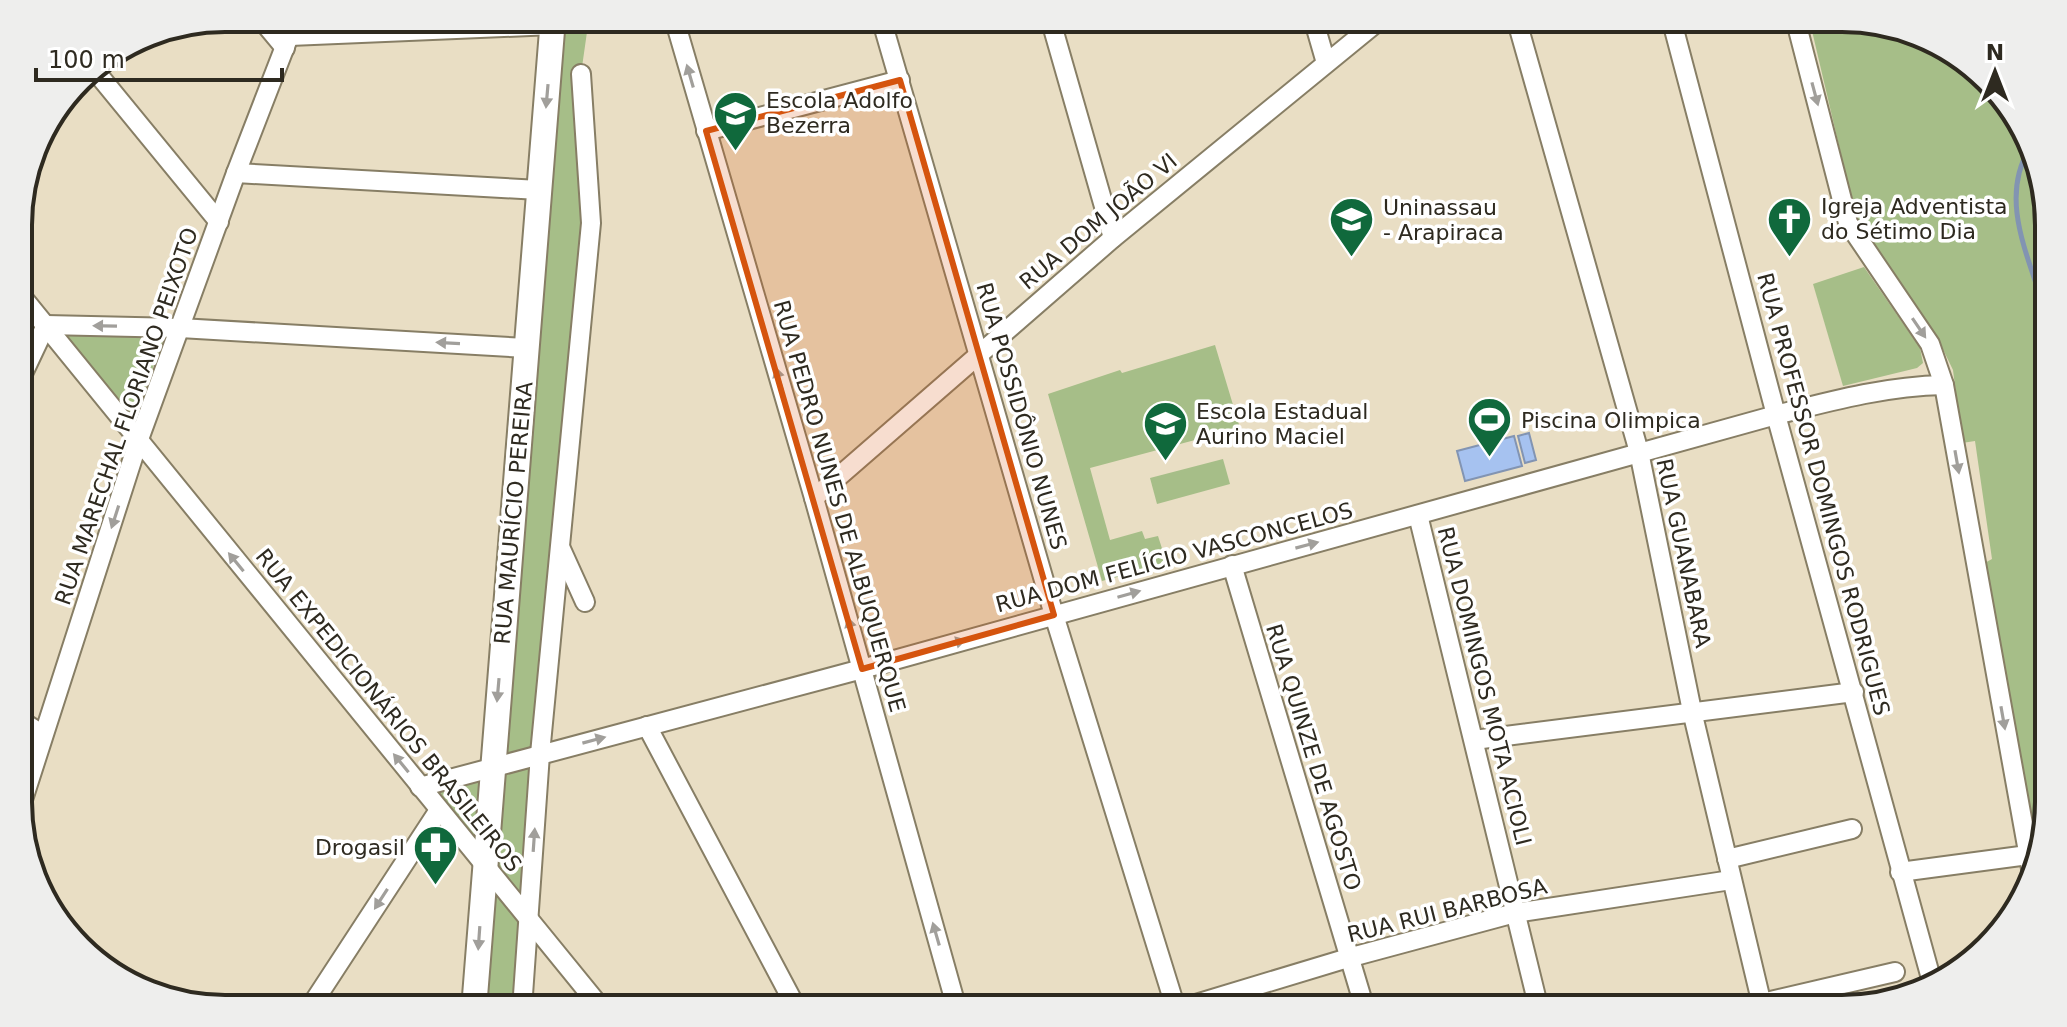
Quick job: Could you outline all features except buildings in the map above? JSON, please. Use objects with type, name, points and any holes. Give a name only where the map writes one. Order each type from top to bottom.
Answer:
[{"type":"main road","name":"RUA MAURÍCIO PEREIRA","points":[[475,995],[552,32]]},
{"type":"street","points":[[290,34],[330,32]]},
{"type":"street","name":"RUA PEDRO NUNES DE ALBUQUERQUE","points":[[678,32],[814,498],[953,995]]},
{"type":"street","name":"RUA POSSIDÔNIO NUNES","points":[[885,32],[1054,615],[1174,995]]},
{"type":"street","points":[[1054,32],[1113,238]]},
{"type":"street","points":[[1317,32],[1326,63]]},
{"type":"street","name":"RUA DOM JOÃO VI","points":[[814,498],[1113,238],[1365,32]]},
{"type":"street","name":"RUA GUANABARA","points":[[1520,32],[1639,452],[1692,711],[1760,995]]},
{"type":"street","name":"RUA PROFESSOR DOMINGOS RODRIGUES","points":[[1675,32],[1930,974]]},
{"type":"street","points":[[1799,32],[1848,223],[1930,344],[1944,385],[2028,853]]},
{"type":"street","name":"RUA MARECHAL FLORIANO PEIXOTO","points":[[32,770],[138,442],[290,34]]},
{"type":"street","points":[[523,995],[540,754],[591,223],[581,74]]},
{"type":"street","points":[[101,78],[219,222]]},
{"type":"street","points":[[706,131],[900,80]]},
{"type":"street","points":[[236,173],[539,190]]},
{"type":"street","name":"RUA EXPEDICIONÁRIOS BRASILEIROS","points":[[32,308],[591,995]]},
{"type":"street","points":[[32,355],[46,325],[180,328],[526,348]]},
{"type":"street","name":"RUA DOM FELÍCIO VASCONCELOS","points":[[420,787],[862,669],[1776,415],[1853,396],[1944,385]]},
{"type":"street","name":"RUA DOMINGOS MOTA ACIOLI","points":[[1418,515],[1536,995]]},
{"type":"street","points":[[560,546],[585,602]]},
{"type":"street","name":"RUA QUINZE DE AGOSTO","points":[[1232,565],[1360,995]]},
{"type":"street","points":[[1474,740],[1854,692]]},
{"type":"street","points":[[647,726],[790,995]]},
{"type":"street","points":[[32,728],[43,735]]},
{"type":"street","points":[[318,995],[439,810]]},
{"type":"street","points":[[1727,859],[1852,829]]},
{"type":"street","points":[[1900,872],[2027,855]]},
{"type":"street","name":"RUA RUI BARBOSA","points":[[1225,995],[1515,913],[1731,880]]},
{"type":"street","points":[[1806,995],[1895,972]]},
{"type":"highlighted area","points":[[900,80],[1054,615],[862,669],[706,131]]},
{"type":"green space","points":[[552,32],[587,32],[581,74],[591,223],[523,995],[475,995],[485,868],[420,787],[492,767]]},
{"type":"green space","points":[[1812,32],[1880,36],[1904,42],[1949,64],[1955,69],[1955,112],[1998,112],[2020,151],[2028,175],[2035,225],[2035,802],[2032,831],[1981,565],[1992,559],[1975,441],[1962,443],[1953,370],[1937,337],[1858,227]]},
{"type":"green space","points":[[1864,267],[1920,348],[1923,363],[1917,368],[1843,386],[1813,284]]},
{"type":"green space","points":[[58,332],[166,333],[132,423]]},
{"type":"green space","points":[[1215,345],[1240,428],[1090,468],[1110,540],[1142,531],[1145,539],[1158,536],[1167,564],[1102,581],[1048,394],[1120,370],[1122,373]]},
{"type":"green space","points":[[1223,459],[1230,484],[1157,504],[1150,478]]},
{"type":"water","points":[[1529,433],[1536,460],[1525,463],[1518,436]]},
{"type":"water","name":"Piscina Olimpica","points":[[1514,436],[1522,466],[1465,481],[1457,451]]},
{"type":"waterway","points":[[2024,162],[2016,192],[2017,214],[2035,280]]},
{"type":"place","name":"Escola Adolfo Bezerra","points":[[735,152]]},
{"type":"place","name":"Igreja Adventista do Sétimo Dia","points":[[1790,258]]},
{"type":"place","name":"Uninassau - Arapiraca","points":[[1352,259]]},
{"type":"place","name":"Piscina Olimpica","points":[[1490,459]]},
{"type":"place","name":"Escola Estadual Aurino Maciel","points":[[1165,463]]},
{"type":"place","name":"Drogasil","points":[[436,886]]}]
